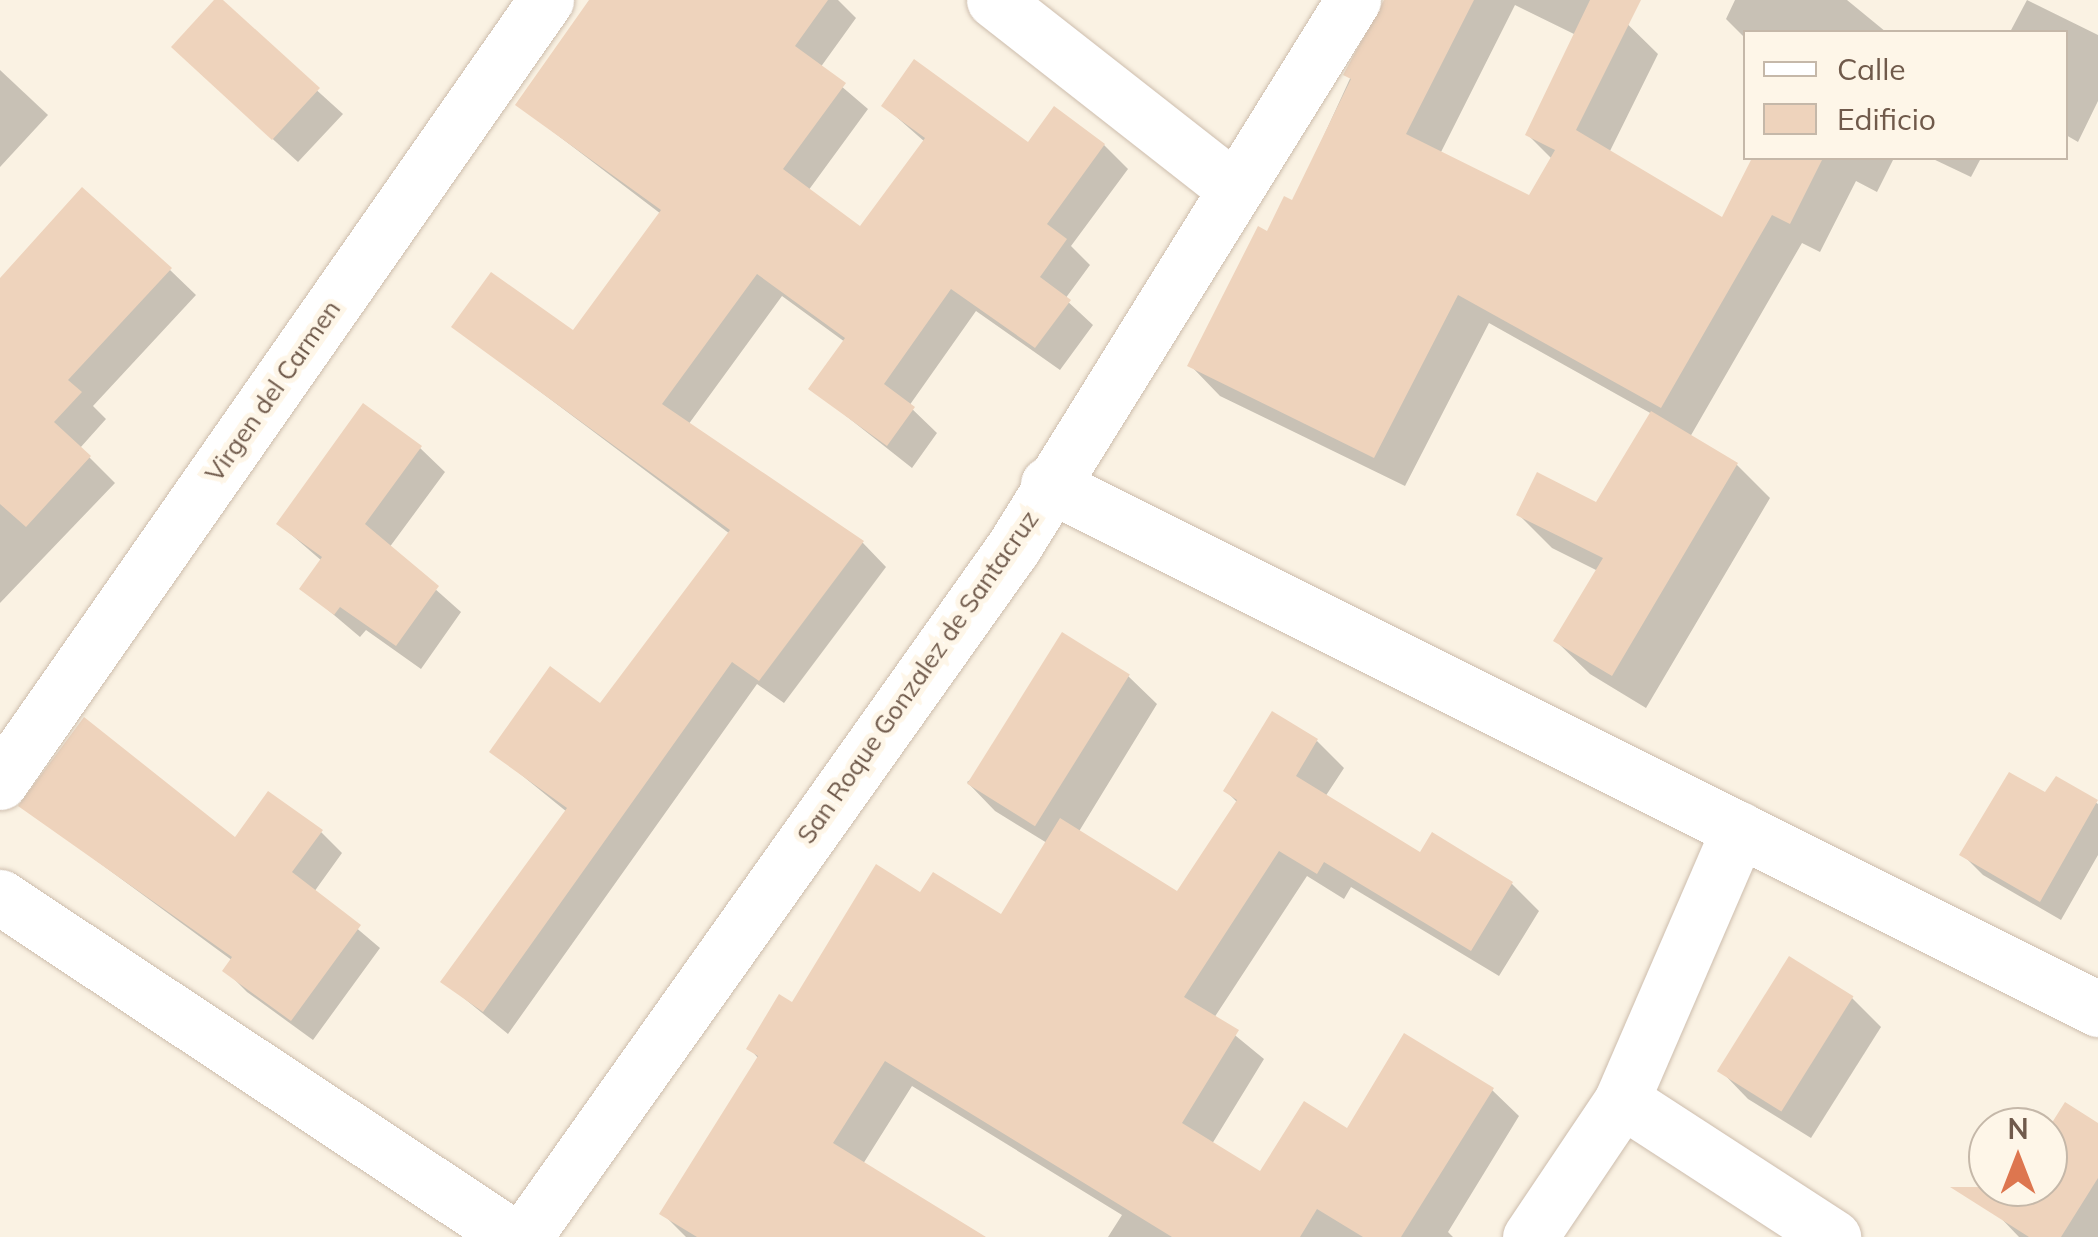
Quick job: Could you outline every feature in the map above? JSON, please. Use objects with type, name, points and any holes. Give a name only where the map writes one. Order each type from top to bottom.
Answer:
[{"type":"street","name":"Virgen del Carmen","points":[[0,782],[546,0]]},
{"type":"street","points":[[994,0],[1234,188]]},
{"type":"street","name":"San Roque Gonzalez de Santacruz","points":[[524,1237],[1013,548],[1048,484],[1353,0]]},
{"type":"street","points":[[1048,484],[2098,1009]]},
{"type":"street","points":[[1530,1237],[1622,1100],[1739,829]]},
{"type":"street","points":[[0,897],[513,1237]]},
{"type":"street","points":[[1622,1100],[1833,1237]]},
{"type":"building","points":[[214,0],[223,0],[320,88],[272,140],[171,47]]},
{"type":"building","points":[[589,0],[828,0],[795,46],[846,83],[783,169],[860,226],[925,138],[881,106],[914,59],[1028,142],[1054,106],[1105,144],[1047,224],[1067,239],[1040,277],[1071,300],[1035,348],[951,289],[884,384],[915,407],[887,446],[808,389],[845,338],[757,274],[662,404],[864,541],[759,681],[732,662],[483,1012],[440,982],[567,808],[489,752],[550,666],[600,703],[730,530],[451,327],[491,272],[573,330],[661,210],[515,105]]},
{"type":"building","points":[[1384,0],[1474,0],[1406,134],[1529,195],[1555,150],[1525,135],[1590,0],[1641,0],[1576,130],[1722,217],[1751,160],[1822,160],[1790,224],[1772,215],[1661,408],[1458,295],[1374,458],[1187,366],[1258,226],[1267,231],[1284,196],[1292,200],[1351,79],[1343,75]]},
{"type":"building","points":[[82,187],[172,268],[68,380],[82,392],[54,422],[91,456],[26,527],[0,504],[0,278]]},
{"type":"building","points":[[363,403],[422,446],[365,524],[439,586],[396,646],[340,607],[334,615],[299,589],[322,557],[276,524]]},
{"type":"building","points":[[1651,411],[1738,463],[1612,676],[1553,641],[1603,558],[1516,515],[1537,472],[1596,502]]},
{"type":"building","points":[[1062,632],[1130,674],[1035,826],[967,784]]},
{"type":"building","points":[[1272,711],[1318,739],[1296,776],[1420,852],[1432,832],[1513,882],[1471,951],[1324,862],[1317,874],[1279,851],[1184,997],[1239,1030],[1182,1123],[1260,1171],[1304,1101],[1347,1128],[1404,1033],[1494,1088],[1401,1237],[1363,1237],[1317,1209],[1300,1237],[1172,1237],[885,1061],[833,1143],[986,1237],[697,1237],[659,1214],[758,1056],[746,1049],[779,994],[792,1002],[876,864],[920,892],[933,872],[1001,914],[1060,818],[1177,891],[1237,800],[1223,791]]},
{"type":"building","points":[[84,717],[235,837],[268,791],[323,830],[292,872],[361,925],[291,1021],[222,971],[232,957],[18,806]]},
{"type":"building","points":[[2009,772],[2045,792],[2056,776],[2098,800],[2040,902],[1959,855]]},
{"type":"building","points":[[1789,956],[1853,996],[1781,1112],[1717,1071]]},
{"type":"building","points":[[2065,1102],[2098,1123],[2098,1178],[2061,1237],[2029,1237],[1982,1207],[2068,1207],[2068,1107],[2062,1107]]},
{"type":"building","points":[[1950,1187],[1968,1187],[1968,1198]]}]
